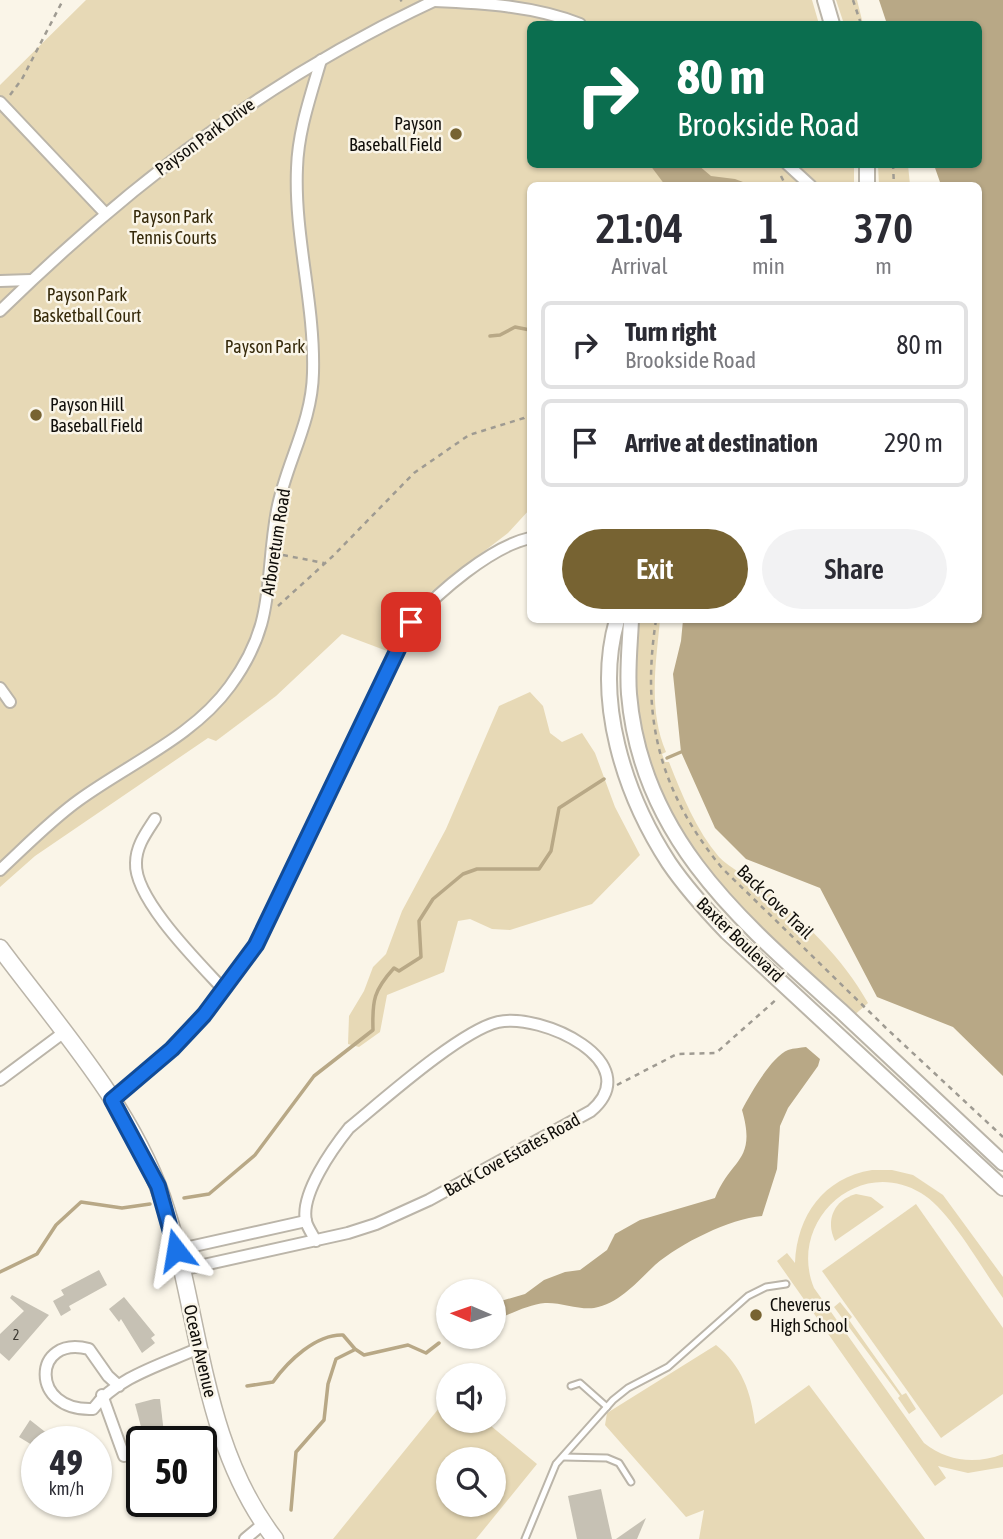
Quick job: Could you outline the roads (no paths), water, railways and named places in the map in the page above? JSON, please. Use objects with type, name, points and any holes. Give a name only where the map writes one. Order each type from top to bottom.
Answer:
[{"type":"main road","name":"Ocean Avenue","points":[[0,948],[112,1100],[158,1186],[226,1447],[241,1484],[263,1524],[275,1539]]},
{"type":"street","points":[[435,0],[503,6],[570,21]]},
{"type":"street","name":"Payson Park Drive","points":[[0,311],[105,213],[225,121],[359,37],[435,0]]},
{"type":"street","points":[[825,0],[831,21]]},
{"type":"street","name":"Arboretum Road","points":[[0,870],[78,800],[172,739],[214,706],[243,666],[262,629],[277,509],[307,420],[311,397],[313,351],[297,167],[301,135],[321,60]]},
{"type":"street","points":[[1,103],[105,213]]},
{"type":"street","points":[[791,168],[807,182]]},
{"type":"street","points":[[0,281],[31,280]]},
{"type":"street","points":[[112,1100],[172,1049],[224,990],[267,924],[411,622],[428,604],[470,571],[504,548],[527,539]]},
{"type":"street","name":"Baxter Boulevard","points":[[616,623],[609,663],[611,707],[628,775],[650,831],[669,863],[700,904],[1003,1188]]},
{"type":"street","name":"Baxter Boulevard","points":[[631,623],[629,682],[633,717],[651,784],[678,842],[718,893],[755,931],[1003,1163]]},
{"type":"street","points":[[0,688],[10,702]]},
{"type":"street","points":[[155,819],[141,841],[135,863],[141,886],[153,908],[224,990]]},
{"type":"street","name":"Back Cove Estates Road","points":[[181,1270],[316,1241],[376,1224],[429,1200],[567,1126],[601,1102],[608,1090],[608,1076],[602,1063],[557,1030],[527,1020],[511,1019],[480,1028],[349,1128],[321,1170],[312,1192],[306,1221]]},
{"type":"street","points":[[0,1080],[63,1033]]},
{"type":"street","points":[[176,1250],[306,1221],[316,1241]]},
{"type":"street","points":[[119,1386],[108,1376],[89,1349],[76,1345],[62,1349],[52,1356],[44,1376],[54,1397],[79,1409],[93,1409],[103,1395],[199,1348]]},
{"type":"street","points":[[103,1395],[124,1456]]},
{"type":"street","points":[[245,1539],[263,1524]]},
{"type":"lane","points":[[525,1539],[556,1464],[607,1406],[628,1388],[668,1367],[748,1296],[766,1287],[786,1284]]},
{"type":"lane","points":[[571,1386],[580,1383],[607,1406]]},
{"type":"lane","points":[[563,1457],[607,1458],[619,1463],[631,1482]]},
{"type":"waterway","points":[[490,336],[500,335],[515,327],[527,329]]},
{"type":"waterway","points":[[667,758],[681,752]]},
{"type":"waterway","points":[[184,1198],[209,1194],[255,1155],[314,1076],[373,1030],[373,1011],[378,989],[394,968],[399,971],[421,957],[419,921],[433,899],[463,874],[477,869],[539,869],[551,851],[559,808],[604,779]]},
{"type":"waterway","points":[[0,1272],[37,1254],[56,1225],[81,1202],[122,1208],[150,1204]]},
{"type":"waterway","points":[[247,1386],[273,1382],[304,1350],[333,1336],[343,1335],[364,1355],[408,1345],[426,1353],[436,1345]]},
{"type":"waterway","points":[[291,1510],[296,1452],[324,1420],[328,1384],[336,1359],[354,1350]]},
{"type":"place","name":"Payson Baseball Field","points":[[456,134]]},
{"type":"place","name":"Payson Hill Baseball Field","points":[[36,415]]},
{"type":"place","name":"Cheverus High School","points":[[756,1315]]},
{"type":"park label","name":"Payson Park Tennis Courts","points":[[173,227]]},
{"type":"park label","name":"Payson Park Basketball Court","points":[[87,305]]},
{"type":"park label","name":"Payson Park","points":[[265,347]]}]
